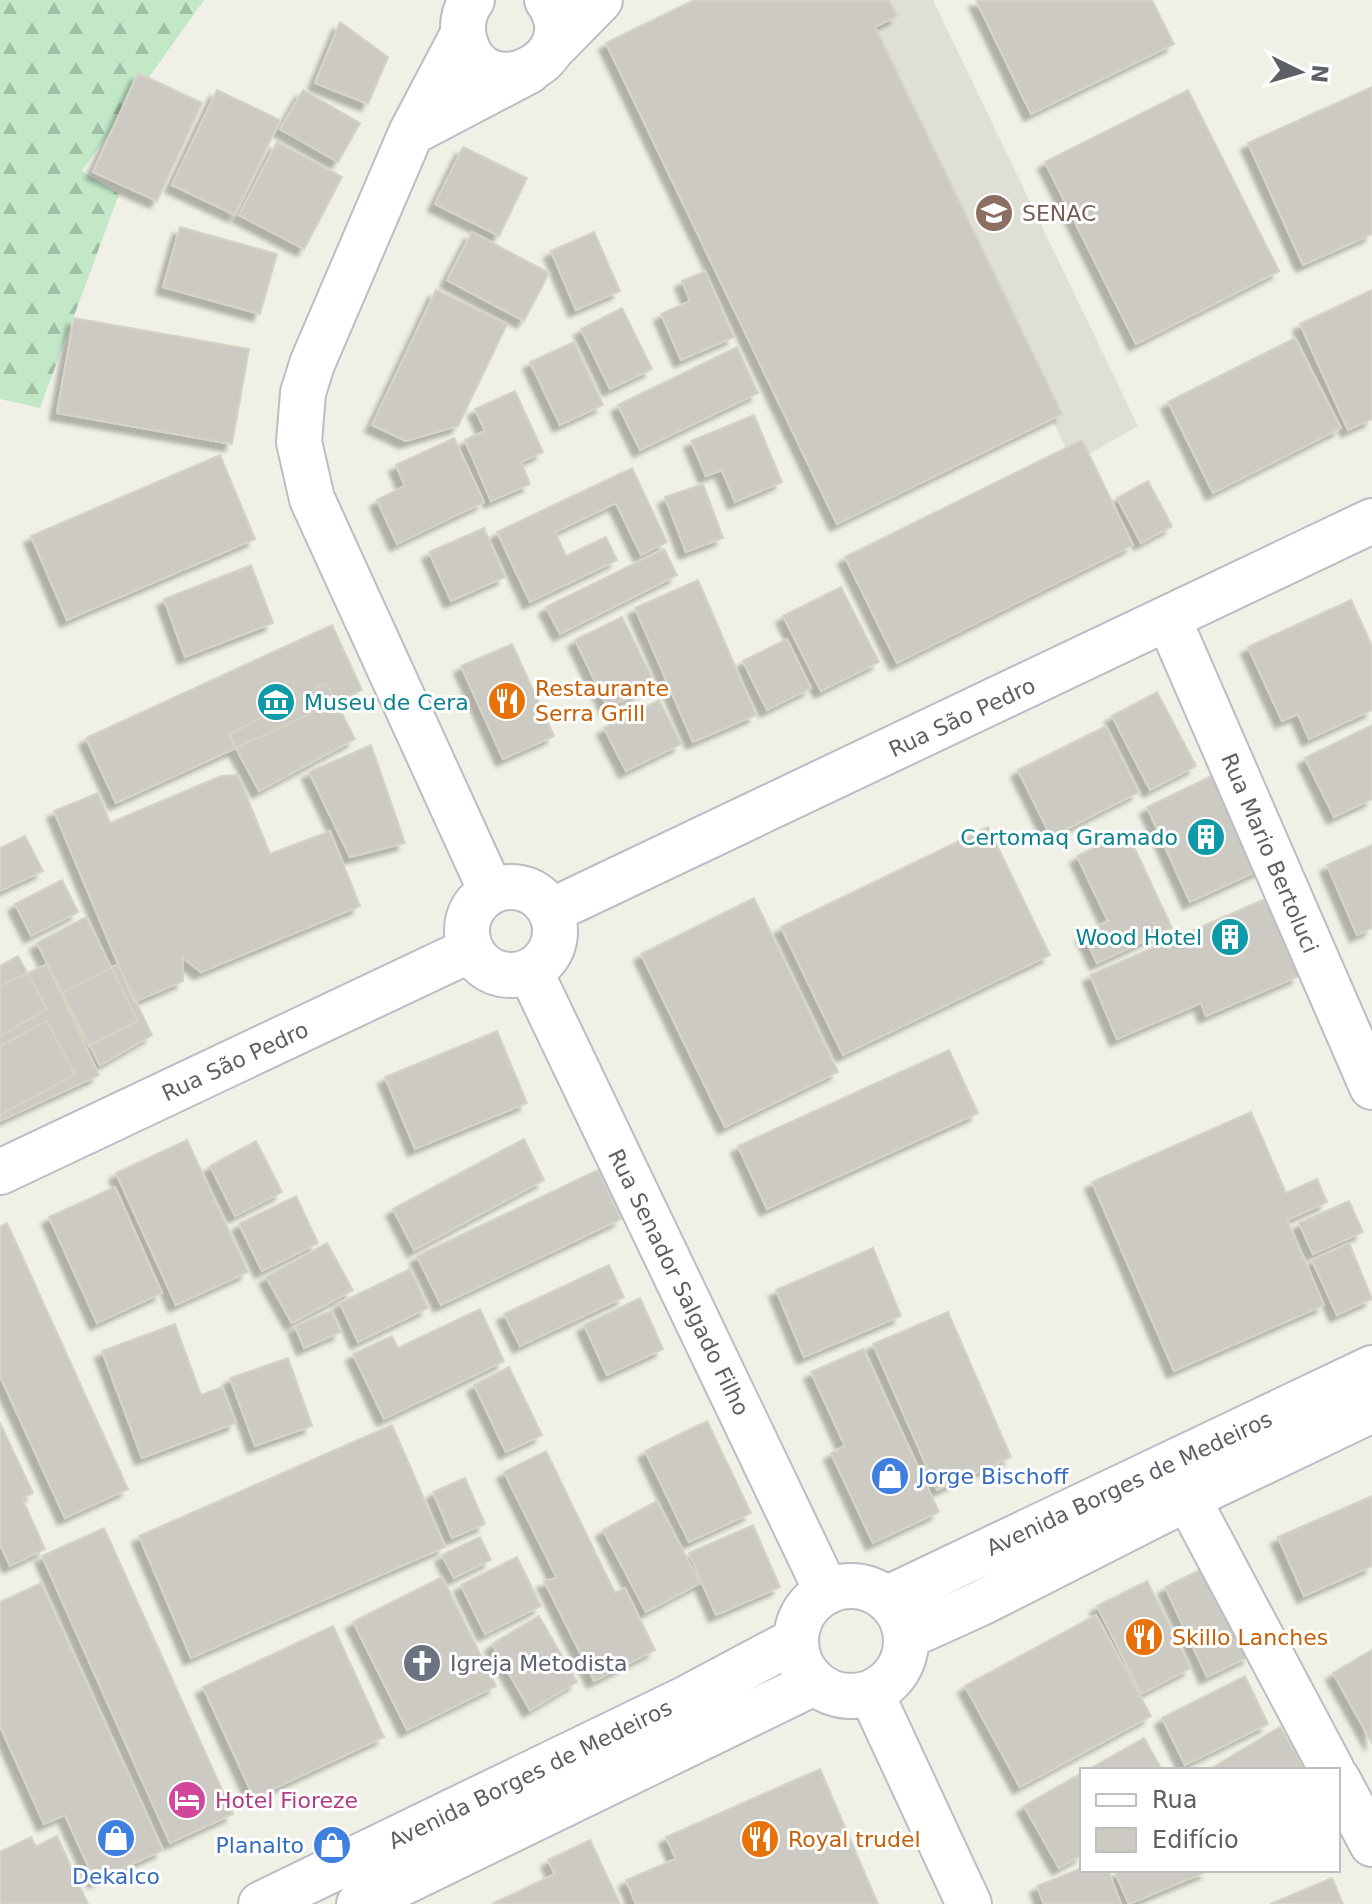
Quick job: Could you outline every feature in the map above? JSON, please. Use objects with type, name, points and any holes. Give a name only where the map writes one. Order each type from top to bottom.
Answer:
[{"type":"main road","points":[[411,133],[541,60],[556,35],[556,20],[547,0]]},
{"type":"main road","points":[[467,17],[467,48],[476,61],[487,70],[516,75],[541,60],[600,0]]},
{"type":"main road","points":[[467,17],[411,133],[312,364],[303,393],[299,442],[312,499],[491,891]]},
{"type":"main road","name":"Rua São Pedro","points":[[551,911],[1372,521]]},
{"type":"main road","name":"Rua Mario Bertoluci","points":[[1169,620],[1372,1087]]},
{"type":"main road","points":[[504,886],[531,891],[551,911],[555,925],[550,952],[530,971],[503,975],[490,971],[478,962],[470,950],[466,937],[471,910],[479,899],[491,891],[504,886]]},
{"type":"main road","name":"Rua São Pedro","points":[[0,1172],[470,950]]},
{"type":"main road","name":"Rua Senador Salgado Filho","points":[[530,971],[827,1592]]},
{"type":"main road","name":"Avenida Borges de Medeiros","points":[[906,1637],[979,1604],[1178,1481],[1372,1368]]},
{"type":"main road","name":"Avenida Borges de Medeiros","points":[[886,1599],[1178,1481],[1372,1410]]},
{"type":"main road","points":[[1178,1481],[1331,1768]]},
{"type":"main road","points":[[842,1587],[873,1591],[886,1599],[903,1623],[906,1637],[898,1671],[886,1684],[871,1693],[841,1696],[814,1683],[797,1656],[798,1625],[805,1611],[827,1592],[842,1587]]},
{"type":"main road","name":"Avenida Borges de Medeiros","points":[[261,1904],[689,1697],[796,1640]]},
{"type":"main road","name":"Avenida Borges de Medeiros","points":[[359,1904],[814,1683]]},
{"type":"main road","points":[[871,1693],[969,1904]]},
{"type":"main road","points":[[1340,1784],[1372,1844]]},
{"type":"shaded area","name":"SENAC","points":[[851,0],[933,0],[1138,426],[1073,463]]},
{"type":"green space","points":[[0,0],[204,0],[82,171],[119,194],[40,408],[0,399]]},
{"type":"building","points":[[694,0],[889,0],[897,16],[875,27],[1062,414],[837,524],[606,43]]},
{"type":"building","points":[[976,0],[1152,0],[1174,44],[1031,114]]},
{"type":"building","points":[[340,22],[388,57],[368,104],[315,83]]},
{"type":"building","points":[[138,73],[202,103],[157,201],[93,172]]},
{"type":"building","points":[[1372,87],[1372,234],[1303,265],[1248,143]]},
{"type":"building","points":[[217,90],[280,120],[235,215],[172,185]]},
{"type":"building","points":[[303,90],[360,123],[338,162],[280,129]]},
{"type":"building","points":[[1188,90],[1279,271],[1136,344],[1045,162]]},
{"type":"building","points":[[277,142],[342,177],[304,249],[239,215]]},
{"type":"building","points":[[463,147],[527,178],[499,236],[435,204]]},
{"type":"building","points":[[180,227],[277,254],[260,314],[163,287]]},
{"type":"building","points":[[472,232],[549,273],[524,321],[447,280]]},
{"type":"building","points":[[594,232],[620,291],[576,310],[551,251]]},
{"type":"building","points":[[705,271],[734,337],[681,360],[661,314],[690,301],[682,281]]},
{"type":"building","points":[[436,290],[507,324],[458,426],[406,441],[372,425]]},
{"type":"building","points":[[1372,290],[1372,419],[1348,430],[1300,324]]},
{"type":"building","points":[[622,308],[652,369],[610,389],[581,329]]},
{"type":"building","points":[[74,318],[249,349],[232,444],[57,413]]},
{"type":"building","points":[[1295,338],[1341,428],[1213,493],[1168,402]]},
{"type":"building","points":[[574,342],[603,405],[560,425],[530,362]]},
{"type":"building","points":[[737,347],[758,393],[640,450],[618,405]]},
{"type":"building","points":[[515,391],[543,452],[521,462],[530,484],[491,501],[465,440],[485,431],[475,409]]},
{"type":"building","points":[[754,415],[782,482],[735,502],[722,470],[706,476],[691,441]]},
{"type":"building","points":[[454,438],[484,502],[397,544],[377,500],[405,486],[396,465]]},
{"type":"building","points":[[1082,440],[1133,545],[897,663],[845,557]]},
{"type":"building","points":[[220,455],[255,539],[67,620],[31,536]]},
{"type":"building","points":[[632,468],[667,542],[641,555],[616,503],[555,532],[566,556],[606,537],[617,560],[530,602],[497,532]]},
{"type":"building","points":[[1148,481],[1172,526],[1141,543],[1117,498]]},
{"type":"building","points":[[703,484],[723,538],[686,552],[665,497]]},
{"type":"building","points":[[484,528],[505,577],[451,601],[429,552]]},
{"type":"building","points":[[664,549],[677,575],[560,634],[546,607]]},
{"type":"building","points":[[251,565],[273,623],[185,657],[164,599]]},
{"type":"building","points":[[698,580],[756,715],[693,742],[635,608]]},
{"type":"building","points":[[841,587],[879,662],[821,691],[783,616]]},
{"type":"building","points":[[1351,600],[1372,646],[1372,710],[1309,739],[1298,714],[1282,721],[1248,647]]},
{"type":"building","points":[[622,617],[655,684],[608,708],[575,640]]},
{"type":"building","points":[[332,625],[362,690],[116,803],[86,738]]},
{"type":"building","points":[[787,639],[811,688],[767,710],[743,661]]},
{"type":"building","name":"Restaurante Serra Grill","points":[[512,644],[554,736],[503,759],[461,666]]},
{"type":"building","points":[[326,683],[355,739],[259,791],[229,735]]},
{"type":"building","points":[[1157,692],[1196,766],[1150,790],[1112,716]]},
{"type":"building","points":[[659,700],[681,744],[626,771],[604,728]]},
{"type":"building","points":[[1372,725],[1372,799],[1334,817],[1305,758]]},
{"type":"building","points":[[1106,726],[1139,792],[1051,837],[1018,770]]},
{"type":"building","points":[[371,745],[405,843],[350,857],[309,772]]},
{"type":"building","name":"Certomaq Gramado","points":[[1222,771],[1266,867],[1190,902],[1147,807]]},
{"type":"building","points":[[238,775],[270,854],[330,831],[360,906],[201,972],[183,958],[183,981],[134,1002],[54,811],[98,793],[110,823],[221,776]]},
{"type":"building","points":[[988,827],[1050,955],[843,1055],[781,927]]},
{"type":"building","points":[[1127,832],[1172,928],[1097,963],[1083,933],[1108,921],[1077,856]]},
{"type":"building","points":[[25,836],[43,871],[0,891],[0,848]]},
{"type":"building","points":[[1372,845],[1372,928],[1357,935],[1327,865]]},
{"type":"building","points":[[62,880],[78,912],[31,936],[15,904]]},
{"type":"building","points":[[754,898],[838,1072],[725,1127],[641,954]]},
{"type":"building","name":"Wood Hotel","points":[[1265,899],[1299,976],[1206,1016],[1201,1003],[1117,1039],[1090,975]]},
{"type":"building","points":[[86,917],[138,1021],[89,1046],[37,943]]},
{"type":"building","points":[[18,956],[47,1009],[0,1036],[0,966]]},
{"type":"building","points":[[47,964],[99,1075],[0,1121],[0,986]]},
{"type":"building","points":[[118,964],[152,1035],[100,1065],[62,993]]},
{"type":"building","points":[[47,1021],[75,1075],[0,1115],[0,1046]]},
{"type":"building","points":[[497,1031],[527,1103],[415,1149],[385,1077]]},
{"type":"building","points":[[949,1050],[978,1113],[767,1209],[738,1146]]},
{"type":"building","points":[[1251,1112],[1286,1193],[1317,1179],[1327,1202],[1287,1220],[1324,1305],[1174,1371],[1092,1182]]},
{"type":"building","points":[[524,1139],[544,1180],[414,1250],[393,1209]]},
{"type":"building","points":[[187,1140],[248,1272],[176,1305],[116,1173]]},
{"type":"building","points":[[256,1141],[282,1192],[235,1216],[210,1166]]},
{"type":"building","points":[[598,1170],[621,1219],[441,1305],[417,1256]]},
{"type":"building","points":[[115,1187],[162,1293],[97,1323],[49,1217]]},
{"type":"building","points":[[296,1196],[318,1243],[262,1271],[239,1224]]},
{"type":"building","points":[[1349,1201],[1363,1232],[1313,1254],[1299,1223]]},
{"type":"building","points":[[7,1223],[128,1489],[65,1518],[0,1376],[0,1227]]},
{"type":"building","points":[[327,1243],[353,1290],[292,1323],[266,1277]]},
{"type":"building","points":[[1349,1243],[1372,1299],[1337,1315],[1312,1260]]},
{"type":"building","points":[[873,1248],[901,1316],[804,1357],[776,1290]]},
{"type":"building","points":[[609,1265],[624,1297],[520,1346],[504,1314]]},
{"type":"building","points":[[410,1269],[428,1308],[358,1342],[340,1303]]},
{"type":"building","points":[[640,1298],[663,1349],[607,1375],[584,1325]]},
{"type":"building","points":[[480,1309],[504,1361],[384,1419],[353,1354],[392,1336],[398,1348]]},
{"type":"building","points":[[331,1311],[341,1332],[304,1348],[295,1326]]},
{"type":"building","points":[[948,1312],[1011,1457],[937,1490],[873,1344]]},
{"type":"building","points":[[175,1324],[201,1395],[222,1387],[236,1423],[142,1458],[102,1351]]},
{"type":"building","points":[[863,1349],[939,1512],[873,1543],[831,1453],[845,1446],[811,1372]]},
{"type":"building","points":[[288,1358],[312,1426],[255,1446],[230,1378]]},
{"type":"building","points":[[509,1367],[542,1435],[506,1452],[474,1385]]},
{"type":"building","points":[[707,1421],[751,1513],[689,1542],[645,1451]]},
{"type":"building","points":[[0,1423],[33,1493],[22,1498],[45,1549],[10,1566],[0,1544]]},
{"type":"building","points":[[392,1425],[445,1547],[191,1658],[139,1536]]},
{"type":"building","points":[[546,1451],[615,1593],[625,1588],[655,1650],[594,1681],[544,1581],[557,1578],[504,1472]]},
{"type":"building","points":[[465,1478],[485,1524],[452,1538],[433,1492]]},
{"type":"building","points":[[1372,1496],[1372,1566],[1304,1596],[1278,1537]]},
{"type":"building","points":[[657,1501],[700,1583],[646,1612],[603,1530]]},
{"type":"building","points":[[753,1525],[780,1587],[716,1615],[689,1553]]},
{"type":"building","points":[[104,1528],[233,1814],[170,1843],[42,1556]]},
{"type":"building","points":[[480,1537],[491,1560],[454,1578],[442,1555]]},
{"type":"building","points":[[517,1557],[541,1606],[485,1634],[461,1585]]},
{"type":"building","points":[[1208,1566],[1250,1656],[1207,1677],[1165,1587]]},
{"type":"building","points":[[442,1577],[496,1686],[407,1730],[353,1622]]},
{"type":"building","name":"Skillo Lanches","points":[[1147,1581],[1191,1668],[1141,1694],[1097,1606]]},
{"type":"building","points":[[41,1583],[163,1850],[95,1881],[65,1815],[44,1824],[0,1726],[0,1602]]},
{"type":"building","points":[[1096,1615],[1151,1716],[1020,1787],[965,1686]]},
{"type":"building","points":[[539,1616],[577,1682],[530,1710],[492,1644]]},
{"type":"building","points":[[333,1626],[384,1737],[254,1798],[203,1687]]},
{"type":"building","points":[[1372,1650],[1372,1743],[1333,1673]]},
{"type":"building","points":[[1245,1676],[1268,1724],[1185,1765],[1162,1718]]},
{"type":"building","points":[[1280,1727],[1304,1768],[1212,1768]]},
{"type":"building","points":[[1144,1738],[1161,1768],[1092,1768]]},
{"type":"building","points":[[820,1769],[878,1904],[636,1904],[626,1880],[676,1859],[666,1837]]},
{"type":"building","points":[[1080,1774],[1080,1856],[1059,1868],[1024,1806]]},
{"type":"building","points":[[57,1836],[88,1904],[0,1904],[0,1852],[31,1837],[36,1847]]},
{"type":"building","points":[[590,1840],[620,1904],[492,1904],[555,1874],[548,1860]]},
{"type":"building","points":[[1080,1869],[1080,1872],[1109,1872],[1121,1904],[1044,1904],[1037,1886]]},
{"type":"building","points":[[1115,1872],[1206,1872],[1129,1904]]},
{"type":"building","points":[[1332,1878],[1343,1904],[1270,1904]]},
{"type":"place","name":"SENAC","points":[[994,213]]},
{"type":"place","name":"Restaurante Serra Grill","points":[[507,701]]},
{"type":"place","name":"Museu de Cera","points":[[276,702]]},
{"type":"place","name":"Certomaq Gramado","points":[[1206,837]]},
{"type":"place","name":"Wood Hotel","points":[[1230,937]]},
{"type":"place","name":"Jorge Bischoff","points":[[890,1476]]},
{"type":"place","name":"Skillo Lanches","points":[[1144,1637]]},
{"type":"place","name":"Igreja Metodista","points":[[422,1663]]},
{"type":"place","name":"Hotel Fioreze","points":[[187,1800]]},
{"type":"place","name":"Dekalco","points":[[116,1838]]},
{"type":"place","name":"Royal trudel","points":[[760,1839]]},
{"type":"place","name":"Planalto","points":[[332,1845]]}]
